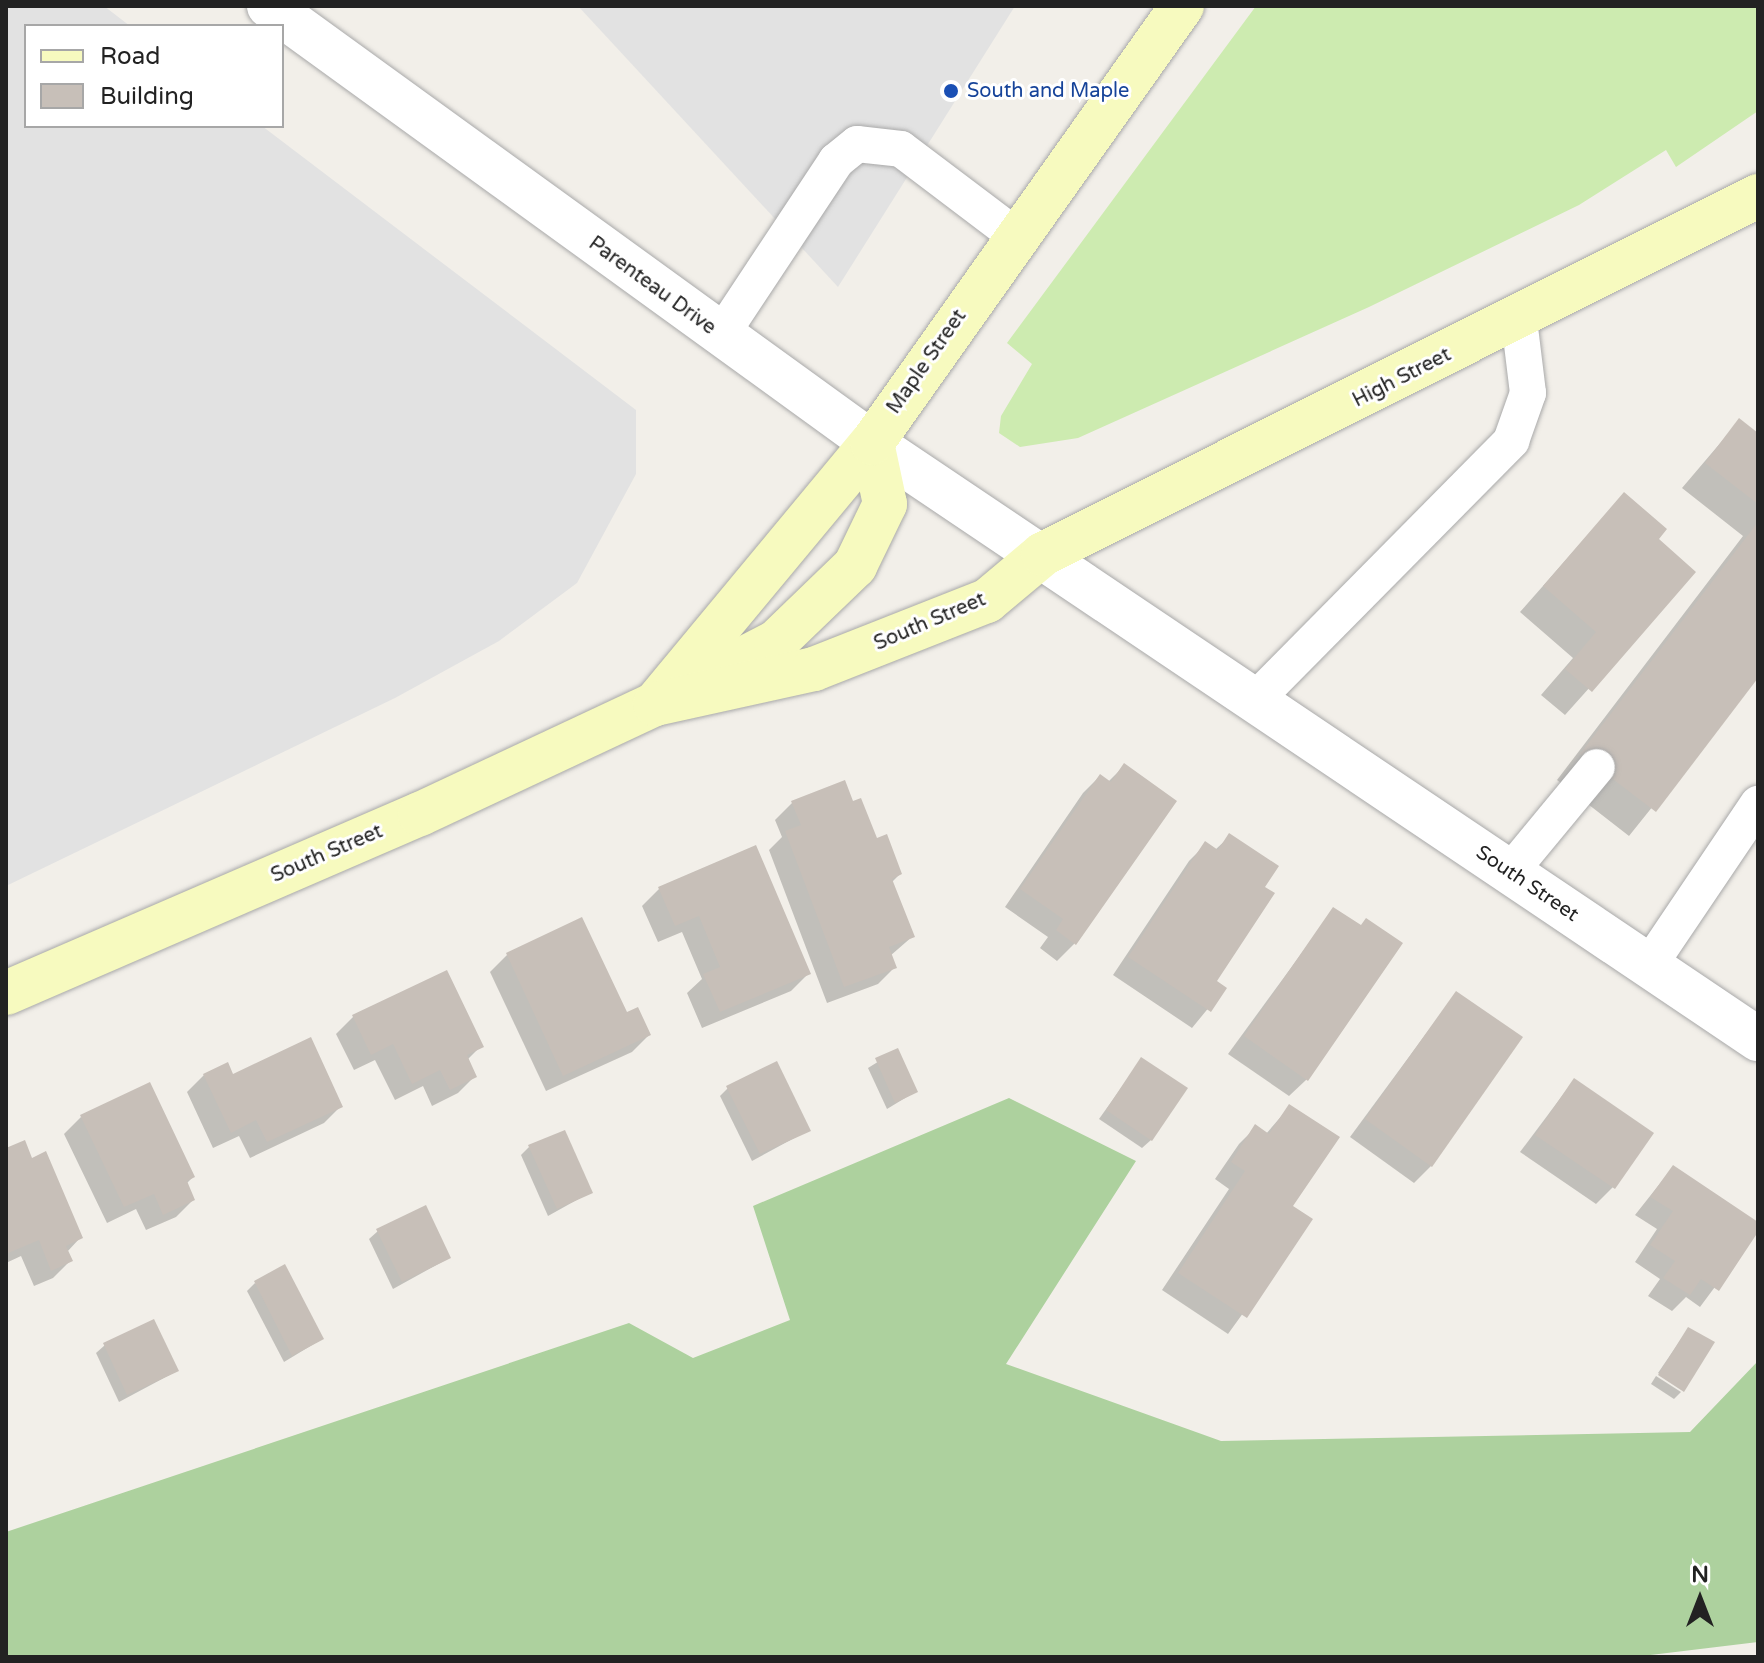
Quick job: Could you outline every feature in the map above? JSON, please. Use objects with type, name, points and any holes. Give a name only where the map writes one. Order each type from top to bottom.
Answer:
[{"type":"main road","name":"Maple Street","points":[[655,704],[872,443],[1182,6]]},
{"type":"main road","name":"High Street","points":[[1043,554],[1519,320],[1758,196]]},
{"type":"main road","points":[[655,704],[776,642],[855,566],[885,504],[872,443]]},
{"type":"main road","name":"South Street","points":[[6,993],[420,814],[655,704],[814,669],[987,601],[1043,554]]},
{"type":"street","name":"Parenteau Drive","points":[[269,6],[872,443],[1043,554]]},
{"type":"street","name":"South Street","points":[[1043,554],[1758,1039]]},
{"type":"lane","points":[[721,335],[836,161],[857,144],[901,149],[1016,236]]},
{"type":"lane","points":[[1256,699],[1511,441],[1528,393],[1519,320]]},
{"type":"lane","points":[[1510,872],[1597,767]]},
{"type":"lane","points":[[1648,967],[1758,804]]},
{"type":"green space","points":[[1256,6],[1758,6],[1758,111],[1676,167],[1666,150],[1579,205],[1369,307],[1078,438],[1020,447],[999,433],[1001,416],[1032,364],[1007,343]]},
{"type":"green space","points":[[1009,1098],[1136,1161],[1006,1364],[1221,1441],[1690,1432],[1758,1361],[1758,1642],[1634,1657],[6,1657],[6,1532],[629,1323],[693,1358],[790,1320],[753,1206]]},
{"type":"shaded area","points":[[6,6],[104,6],[127,24],[24,24],[24,128],[265,128],[636,410],[636,474],[577,583],[499,641],[395,698],[6,886]]},
{"type":"shaded area","points":[[578,6],[1015,6],[838,287]]},
{"type":"building","points":[[1739,418],[1758,433],[1758,504],[1705,463]]},
{"type":"building","points":[[1624,492],[1667,529],[1659,539],[1696,572],[1592,692],[1565,669],[1596,632],[1543,586]]},
{"type":"building","points":[[1758,522],[1758,678],[1656,812],[1580,754]]},
{"type":"building","points":[[1124,763],[1177,801],[1076,945],[1056,930],[1063,919],[1020,889],[1100,774],[1111,782]]},
{"type":"building","points":[[845,780],[853,801],[861,798],[877,838],[887,834],[902,874],[892,879],[915,937],[889,947],[897,968],[844,987],[785,831],[801,825],[791,801]]},
{"type":"building","points":[[1229,833],[1279,866],[1265,887],[1275,893],[1217,981],[1227,988],[1211,1012],[1128,957],[1205,841],[1218,850]]},
{"type":"building","points":[[756,845],[811,974],[720,1012],[703,974],[720,967],[699,916],[675,926],[658,887]]},
{"type":"building","points":[[1333,907],[1361,925],[1366,918],[1403,943],[1308,1081],[1244,1036]]},
{"type":"building","points":[[582,917],[627,1012],[638,1007],[651,1035],[563,1076],[506,953]]},
{"type":"building","points":[[447,970],[484,1047],[467,1055],[477,1077],[450,1090],[440,1070],[412,1084],[393,1044],[371,1055],[352,1015]]},
{"type":"building","points":[[1456,991],[1523,1037],[1432,1167],[1365,1119]]},
{"type":"building","points":[[311,1037],[343,1107],[267,1142],[256,1120],[231,1133],[203,1074],[228,1062],[233,1074]]},
{"type":"building","points":[[898,1048],[918,1092],[895,1103],[875,1058]]},
{"type":"building","points":[[1141,1057],[1188,1088],[1152,1141],[1106,1110]]},
{"type":"building","points":[[777,1061],[811,1131],[760,1154],[726,1086]]},
{"type":"building","points":[[1574,1078],[1654,1133],[1615,1189],[1535,1135]]},
{"type":"building","points":[[150,1082],[195,1177],[187,1181],[195,1200],[163,1215],[154,1194],[124,1207],[80,1115]]},
{"type":"building","points":[[1289,1104],[1340,1137],[1293,1206],[1313,1219],[1247,1318],[1178,1273],[1245,1171],[1231,1162],[1255,1124],[1269,1134]]},
{"type":"building","points":[[565,1130],[593,1193],[557,1209],[528,1145]]},
{"type":"building","points":[[25,1140],[32,1158],[46,1151],[83,1238],[66,1246],[73,1261],[51,1271],[39,1240],[6,1254],[6,1148]]},
{"type":"building","points":[[1673,1165],[1758,1222],[1758,1232],[1719,1291],[1701,1279],[1690,1295],[1663,1278],[1675,1261],[1650,1245],[1673,1211],[1650,1197]]},
{"type":"building","points":[[426,1205],[451,1258],[402,1282],[376,1229]]},
{"type":"building","points":[[285,1264],[324,1339],[292,1356],[254,1281]]},
{"type":"building","points":[[154,1319],[179,1371],[127,1395],[103,1343]]},
{"type":"building","points":[[1688,1327],[1715,1342],[1684,1392],[1658,1375]]},
{"type":"place","name":"South and Maple","points":[[951,91]]}]
